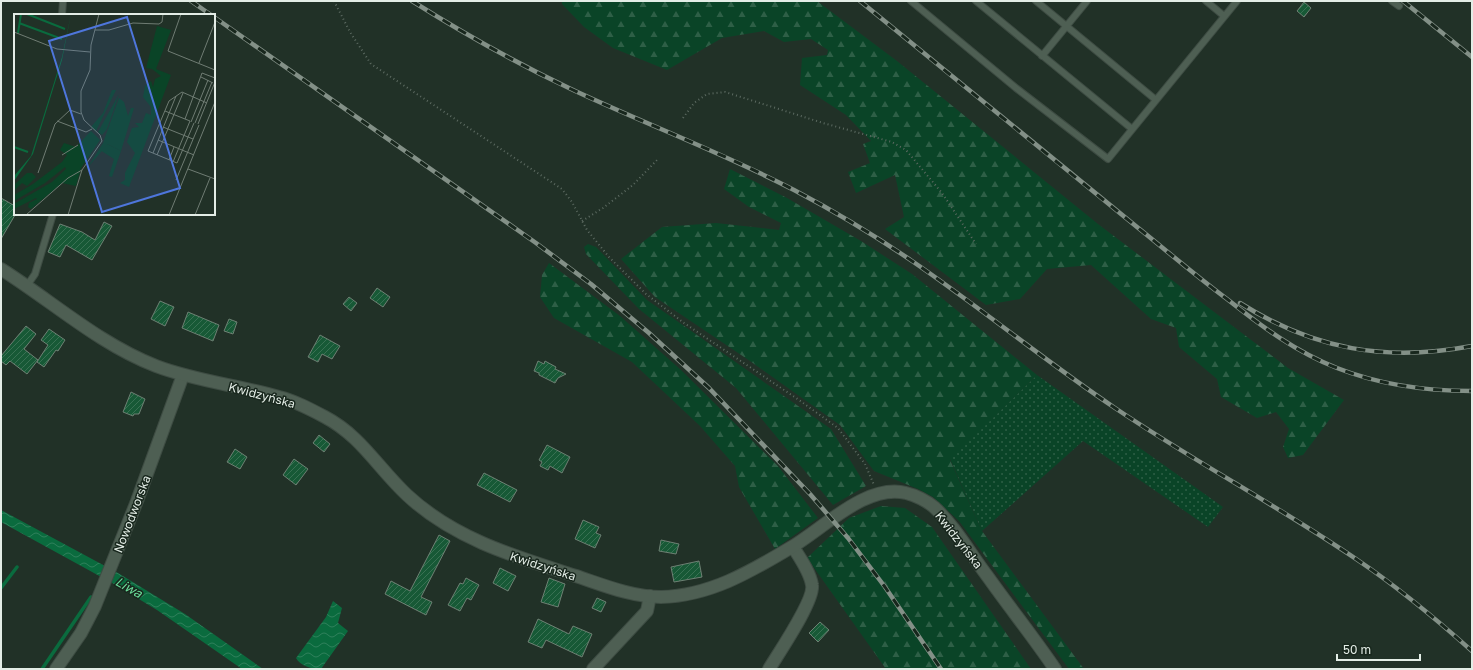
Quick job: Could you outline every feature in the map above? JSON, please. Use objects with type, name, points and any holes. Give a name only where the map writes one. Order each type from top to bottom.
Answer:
[{"type":"street","name":"Kwidzyńska","points":[[1,269],[106,340],[133,356],[183,375],[280,397],[306,407],[329,419],[356,439],[406,495],[431,515],[474,540],[502,552],[633,594],[650,596],[680,596],[706,590],[738,577],[793,546],[860,500],[888,491],[906,493],[933,506],[955,531],[1055,669]]},
{"type":"street","name":"Nowodworska","points":[[56,669],[81,632],[95,606],[114,560],[183,375]]},
{"type":"street","points":[[768,669],[797,622],[811,595],[812,584],[810,576],[793,546]]},
{"type":"street","points":[[593,669],[647,611],[650,596]]},
{"type":"lane","points":[[62,14],[63,1]]},
{"type":"lane","points":[[911,1],[1016,88],[1108,159],[1237,1]]},
{"type":"lane","points":[[976,1],[1132,129]]},
{"type":"lane","points":[[1036,1],[1156,100]]},
{"type":"lane","points":[[1042,56],[1087,1]]},
{"type":"lane","points":[[1206,1],[1224,16]]},
{"type":"lane","points":[[1392,1],[1398,6]]},
{"type":"lane","points":[[26,287],[34,274],[53,215]]},
{"type":"path","points":[[334,1],[350,32],[371,64],[562,189],[572,202],[587,230],[609,257],[646,294],[684,323],[838,428],[865,464],[878,493]]},
{"type":"path","points":[[683,118],[694,103],[707,94],[725,92],[822,123],[892,142],[906,150],[942,193],[976,244]]},
{"type":"path","points":[[582,221],[603,208],[633,185],[657,160]]},
{"type":"green space","points":[[562,1],[817,1],[897,61],[1098,224],[1288,368],[1344,400],[1303,455],[1288,458],[1283,447],[1289,429],[1276,412],[1257,418],[1221,397],[1217,379],[1179,347],[1176,328],[1151,319],[1091,265],[1047,269],[1020,299],[986,305],[885,229],[904,217],[895,175],[856,193],[848,172],[870,163],[863,144],[871,141],[846,115],[800,85],[802,58],[827,55],[828,50],[811,39],[784,42],[764,31],[722,38],[667,70],[613,48],[584,27],[562,4]]},
{"type":"green space","points":[[730,169],[787,198],[861,241],[912,274],[1037,375],[950,460],[982,531],[1084,669],[1069,669],[959,521],[933,497],[918,489],[874,471],[840,425],[750,361],[655,297],[621,259],[662,227],[716,223],[779,230],[781,223],[749,207],[724,189]]},
{"type":"green space","points":[[588,244],[596,247],[647,300],[831,429],[866,486],[833,505],[736,388],[639,309],[586,254],[584,247]]},
{"type":"green space","points":[[549,263],[620,316],[681,370],[778,466],[818,518],[775,549],[739,487],[735,466],[700,426],[632,362],[554,318],[540,297],[542,275]]},
{"type":"green space","points":[[1037,375],[1223,507],[1208,527],[1083,441],[982,531],[950,459]]},
{"type":"green space","points":[[881,506],[905,508],[932,527],[1031,669],[886,669],[807,558],[849,518]]},
{"type":"water","name":"Liwa","points":[[1,510],[118,573],[185,614],[263,669],[242,669],[157,610],[114,584],[1,522]]},
{"type":"water","points":[[333,601],[342,608],[338,623],[348,631],[321,669],[300,663],[296,658],[326,617]]},
{"type":"building","points":[[1304,2],[1311,8],[1304,17],[1297,11]]},
{"type":"building","points":[[1,198],[14,205],[15,215],[1,239]]},
{"type":"building","points":[[104,222],[112,226],[92,260],[66,245],[60,257],[48,252],[60,224],[82,232],[95,240]]},
{"type":"building","points":[[377,288],[390,297],[383,307],[370,298]]},
{"type":"building","points":[[349,297],[357,303],[351,311],[343,304]]},
{"type":"building","points":[[160,301],[174,307],[165,326],[151,319]]},
{"type":"building","points":[[188,312],[219,325],[213,341],[182,328]]},
{"type":"building","points":[[229,319],[237,322],[233,334],[224,331]]},
{"type":"building","points":[[26,326],[36,334],[24,349],[38,360],[27,374],[10,361],[6,365],[1,361],[1,356]]},
{"type":"building","points":[[49,329],[65,340],[58,351],[56,350],[44,367],[37,362],[48,345],[41,340]]},
{"type":"building","points":[[320,335],[340,346],[332,359],[322,354],[318,362],[308,357]]},
{"type":"building","points":[[538,361],[544,364],[545,361],[556,367],[555,369],[566,374],[558,378],[555,383],[534,371]]},
{"type":"building","points":[[131,392],[145,399],[139,414],[134,414],[133,416],[123,412]]},
{"type":"building","points":[[319,435],[330,444],[324,452],[313,443]]},
{"type":"building","points":[[547,445],[570,457],[562,473],[550,466],[548,470],[540,466],[542,462],[539,460]]},
{"type":"building","points":[[235,449],[247,457],[240,469],[227,462]]},
{"type":"building","points":[[294,459],[308,469],[296,485],[283,475]]},
{"type":"building","points":[[484,473],[517,490],[510,502],[477,485]]},
{"type":"building","points":[[583,520],[599,527],[596,533],[601,535],[595,548],[575,539]]},
{"type":"building","points":[[439,535],[450,541],[421,597],[432,602],[426,615],[385,594],[391,581],[410,591]]},
{"type":"building","points":[[661,540],[679,544],[676,554],[659,551]]},
{"type":"building","points":[[699,561],[702,577],[674,582],[671,567]]},
{"type":"building","points":[[500,568],[516,576],[508,591],[493,583]]},
{"type":"building","points":[[466,578],[479,585],[471,600],[467,598],[460,611],[448,605],[460,583],[463,584]]},
{"type":"building","points":[[549,578],[565,584],[558,607],[541,602]]},
{"type":"building","points":[[597,598],[606,602],[601,612],[592,608]]},
{"type":"building","points":[[538,619],[569,634],[573,626],[592,634],[582,657],[546,640],[542,648],[528,642]]},
{"type":"building","points":[[820,622],[829,630],[818,642],[809,633]]},
{"type":"waterway","points":[[1,588],[17,567]]},
{"type":"waterway","points":[[42,669],[91,597]]},
{"type":"railway","points":[[191,1],[210,14]]},
{"type":"railway","points":[[412,1],[470,36],[530,69],[599,102],[766,176],[824,206],[869,233],[938,279],[1063,372],[1115,408],[1359,561],[1417,604],[1472,651]]},
{"type":"railway","points":[[860,1],[1067,171],[1193,272],[1279,338],[1322,362],[1370,379],[1403,386],[1438,390],[1472,391]]},
{"type":"railway","points":[[1403,1],[1472,57]]},
{"type":"railway","points":[[215,18],[536,243],[591,284],[649,333],[709,388],[810,494],[848,538],[885,587],[941,669]]},
{"type":"railway","points":[[1240,303],[1268,319],[1296,332],[1352,348],[1381,352],[1410,353],[1440,351],[1472,346]]}]
